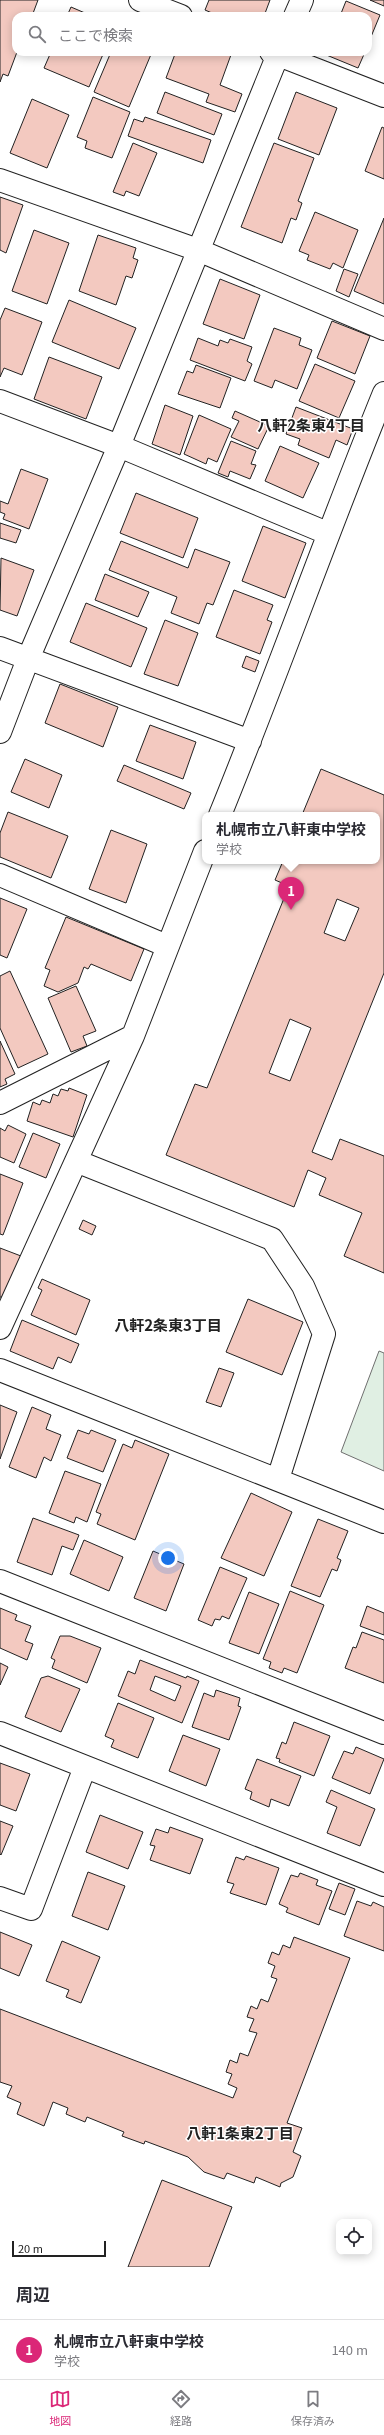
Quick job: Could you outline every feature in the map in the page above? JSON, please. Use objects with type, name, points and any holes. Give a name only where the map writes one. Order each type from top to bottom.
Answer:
[{"type":"street","points":[[140,0],[171,12]]},
{"type":"street","points":[[297,12],[302,0]]},
{"type":"street","points":[[0,732],[28,659],[119,446],[275,56]]},
{"type":"street","points":[[284,56],[384,96]]},
{"type":"street","points":[[0,180],[198,250],[384,329]]},
{"type":"street","points":[[221,812],[250,741],[327,533],[384,393]]},
{"type":"street","points":[[0,401],[119,446],[327,533]]},
{"type":"street","points":[[0,648],[250,741]]},
{"type":"street","points":[[0,1328],[133,1036],[202,859]]},
{"type":"street","points":[[0,875],[167,946]]},
{"type":"street","points":[[0,1103],[133,1036]]},
{"type":"street","points":[[76,1161],[272,1239],[303,1286],[324,1334],[278,1479]]},
{"type":"street","points":[[0,1370],[384,1522]]},
{"type":"street","points":[[0,1581],[384,1733]]},
{"type":"street","points":[[0,1733],[384,1885]]},
{"type":"street","points":[[0,1898],[31,1910],[85,1767]]},
{"type":"green space","points":[[379,1351],[384,1353],[384,1471],[341,1452]]},
{"type":"building","points":[[0,0],[38,0],[34,12],[12,12],[12,56],[16,56],[8,76],[3,74],[0,82]]},
{"type":"building","points":[[209,0],[270,0],[266,12],[210,12],[205,10]]},
{"type":"building","points":[[370,0],[384,0],[384,6]]},
{"type":"building","points":[[346,1],[380,15],[372,34],[372,12],[342,12]]},
{"type":"building","points":[[71,7],[83,12],[69,12]]},
{"type":"building","points":[[49,56],[102,56],[89,87],[44,68]]},
{"type":"building","points":[[109,56],[150,56],[129,107],[94,92]]},
{"type":"building","points":[[174,56],[231,56],[220,85],[242,94],[235,112],[206,102],[209,94],[166,78]]},
{"type":"building","points":[[329,56],[363,56],[358,68]]},
{"type":"building","points":[[165,92],[222,114],[214,135],[157,113]]},
{"type":"building","points":[[296,92],[337,108],[319,155],[278,139]]},
{"type":"building","points":[[93,97],[130,112],[112,158],[85,148],[87,141],[77,137]]},
{"type":"building","points":[[32,99],[69,115],[47,168],[10,153]]},
{"type":"building","points":[[145,117],[211,140],[203,163],[128,136],[134,119],[143,122]]},
{"type":"building","points":[[382,127],[384,128],[384,179],[365,171]]},
{"type":"building","points":[[133,143],[157,153],[139,196],[126,191],[124,196],[113,192]]},
{"type":"building","points":[[274,143],[314,158],[298,201],[302,203],[296,220],[291,218],[282,243],[241,227]]},
{"type":"building","points":[[0,197],[23,205],[6,253],[0,250]]},
{"type":"building","points":[[315,212],[358,230],[343,268],[333,263],[330,269],[307,260],[309,255],[299,251]]},
{"type":"building","points":[[384,218],[384,304],[354,291]]},
{"type":"building","points":[[34,230],[69,243],[47,304],[12,291]]},
{"type":"building","points":[[98,235],[136,248],[133,258],[138,260],[132,278],[126,276],[116,305],[79,291]]},
{"type":"building","points":[[344,269],[358,274],[349,297],[336,291]]},
{"type":"building","points":[[220,279],[260,295],[244,339],[203,324]]},
{"type":"building","points":[[69,300],[136,328],[119,369],[52,342]]},
{"type":"building","points":[[5,308],[42,322],[22,375],[4,368],[0,377],[0,320]]},
{"type":"building","points":[[332,321],[370,336],[355,374],[317,358]]},
{"type":"building","points":[[274,328],[301,338],[299,345],[312,350],[297,389],[275,380],[272,388],[254,381]]},
{"type":"building","points":[[198,338],[218,346],[220,340],[228,343],[230,339],[252,347],[247,361],[252,364],[245,381],[190,360]]},
{"type":"building","points":[[49,357],[102,377],[86,419],[34,399]]},
{"type":"building","points":[[315,364],[355,381],[339,418],[299,401]]},
{"type":"building","points":[[196,365],[231,378],[220,408],[178,394],[187,371],[193,373]]},
{"type":"building","points":[[165,405],[193,416],[180,455],[152,444]]},
{"type":"building","points":[[296,407],[353,429],[347,445],[336,440],[329,458],[298,445],[300,439],[286,434]]},
{"type":"building","points":[[235,411],[269,426],[258,449],[231,437],[239,421],[232,418]]},
{"type":"building","points":[[199,415],[231,429],[217,462],[208,458],[206,464],[184,454]]},
{"type":"building","points":[[231,441],[256,451],[251,464],[256,465],[250,479],[230,471],[228,477],[218,473]]},
{"type":"building","points":[[280,446],[319,463],[303,498],[265,481]]},
{"type":"building","points":[[21,469],[48,479],[29,529],[3,519],[5,514],[0,512],[0,501],[8,504]]},
{"type":"building","points":[[136,493],[198,518],[183,558],[120,533]]},
{"type":"building","points":[[0,523],[21,530],[16,543],[0,538]]},
{"type":"building","points":[[263,526],[306,543],[285,598],[242,581]]},
{"type":"building","points":[[121,541],[188,568],[195,549],[230,562],[213,605],[207,603],[199,624],[171,613],[177,597],[109,570]]},
{"type":"building","points":[[1,558],[34,570],[17,616],[0,610]]},
{"type":"building","points":[[105,574],[149,592],[138,617],[95,600]]},
{"type":"building","points":[[234,590],[273,605],[267,620],[272,622],[260,654],[216,637]]},
{"type":"building","points":[[86,603],[147,628],[131,667],[70,642]]},
{"type":"building","points":[[165,620],[198,633],[178,686],[144,674]]},
{"type":"building","points":[[246,656],[259,661],[255,672],[242,667]]},
{"type":"building","points":[[60,684],[118,707],[103,747],[45,723]]},
{"type":"building","points":[[150,725],[196,742],[183,779],[136,761]]},
{"type":"building","points":[[25,759],[62,775],[49,808],[11,792]]},
{"type":"building","points":[[124,765],[191,793],[184,809],[117,781]]},
{"type":"building","points":[[321,769],[384,795],[384,973],[312,1152],[332,1160],[340,1139],[384,1156],[384,1273],[344,1256],[362,1213],[319,1195],[326,1178],[308,1170],[294,1207],[166,1155],[195,1084],[207,1088],[289,886],[275,880],[282,864],[380,864],[380,812],[303,812]],"holes":[[[337,899],[359,908],[345,941],[324,933]],[[290,1019],[311,1028],[290,1081],[269,1073]]]},
{"type":"building","points":[[8,812],[68,836],[51,878],[0,857],[0,833]]},
{"type":"building","points":[[111,830],[147,844],[126,903],[89,889]]},
{"type":"building","points":[[0,898],[27,909],[7,958],[0,955]]},
{"type":"building","points":[[66,917],[144,949],[131,981],[91,964],[88,969],[84,967],[78,983],[58,992],[44,986],[50,970],[45,968]]},
{"type":"building","points":[[10,971],[48,1054],[18,1068],[0,1028],[0,976]]},
{"type":"building","points":[[76,986],[96,1031],[83,1036],[87,1046],[71,1052],[48,998]]},
{"type":"building","points":[[0,1041],[15,1074],[5,1079],[7,1084],[0,1087]]},
{"type":"building","points":[[69,1088],[87,1095],[73,1137],[27,1121],[33,1102],[40,1105],[42,1100],[50,1103],[53,1094],[58,1096],[61,1089],[68,1091]]},
{"type":"building","points":[[8,1125],[26,1134],[14,1163],[0,1157],[0,1128],[5,1131]]},
{"type":"building","points":[[33,1133],[60,1144],[46,1178],[19,1167]]},
{"type":"building","points":[[0,1174],[23,1183],[3,1235],[0,1234]]},
{"type":"building","points":[[83,1220],[96,1226],[92,1235],[79,1229]]},
{"type":"building","points":[[0,1248],[21,1256],[4,1298],[0,1297]]},
{"type":"building","points":[[42,1279],[90,1300],[76,1335],[31,1315],[42,1290],[38,1288]]},
{"type":"building","points":[[248,1299],[303,1322],[282,1375],[226,1352]]},
{"type":"building","points":[[22,1320],[79,1344],[71,1363],[58,1357],[53,1369],[10,1351]]},
{"type":"building","points":[[219,1368],[234,1373],[221,1407],[206,1402]]},
{"type":"building","points":[[0,1405],[17,1412],[0,1459]]},
{"type":"building","points":[[32,1407],[51,1415],[46,1429],[61,1435],[51,1461],[44,1457],[36,1478],[9,1467]]},
{"type":"building","points":[[78,1430],[89,1434],[91,1430],[116,1440],[103,1472],[67,1458]]},
{"type":"building","points":[[135,1440],[169,1454],[135,1540],[97,1524],[101,1514],[96,1512],[123,1444],[132,1448]]},
{"type":"building","points":[[65,1471],[101,1484],[87,1522],[76,1517],[74,1523],[49,1513]]},
{"type":"building","points":[[251,1493],[292,1512],[264,1576],[221,1558]]},
{"type":"building","points":[[33,1518],[79,1535],[73,1550],[62,1546],[52,1575],[17,1562]]},
{"type":"building","points":[[318,1519],[348,1531],[337,1558],[341,1560],[337,1571],[332,1569],[320,1597],[291,1586]]},
{"type":"building","points":[[84,1540],[123,1557],[109,1591],[70,1574]]},
{"type":"building","points":[[153,1551],[184,1564],[166,1611],[134,1598]]},
{"type":"building","points":[[220,1567],[247,1578],[229,1619],[222,1616],[220,1620],[215,1619],[212,1626],[198,1620]]},
{"type":"building","points":[[290,1591],[324,1605],[297,1673],[284,1668],[282,1673],[269,1668],[271,1662],[263,1659]]},
{"type":"building","points":[[249,1592],[279,1604],[259,1654],[229,1643]]},
{"type":"building","points":[[367,1606],[384,1613],[384,1635],[360,1626]]},
{"type":"building","points":[[0,1608],[17,1615],[15,1620],[31,1626],[25,1641],[33,1644],[27,1660],[0,1648]]},
{"type":"building","points":[[362,1632],[384,1640],[384,1683],[345,1668],[353,1647],[356,1648]]},
{"type":"building","points":[[60,1636],[70,1636],[101,1648],[87,1683],[52,1668],[55,1660],[51,1658]]},
{"type":"building","points":[[140,1660],[186,1678],[187,1676],[199,1681],[182,1723],[118,1696],[128,1671],[135,1674]],"holes":[[[155,1676],[181,1686],[175,1701],[150,1690]]]},
{"type":"building","points":[[0,1663],[8,1667],[0,1685]]},
{"type":"building","points":[[48,1676],[80,1689],[61,1732],[25,1717],[41,1678]]},
{"type":"building","points":[[216,1690],[240,1698],[238,1706],[241,1707],[229,1740],[192,1727],[204,1693],[214,1697]]},
{"type":"building","points":[[118,1703],[154,1718],[138,1758],[111,1747],[114,1740],[105,1736]]},
{"type":"building","points":[[294,1722],[330,1736],[314,1776],[279,1762],[280,1759],[276,1758],[282,1742],[286,1744]]},
{"type":"building","points":[[183,1735],[220,1749],[206,1786],[169,1771]]},
{"type":"building","points":[[356,1747],[384,1759],[370,1794],[332,1778],[344,1751],[353,1754]]},
{"type":"building","points":[[257,1759],[301,1776],[289,1806],[271,1799],[269,1807],[250,1799],[252,1792],[245,1789]]},
{"type":"building","points":[[0,1763],[30,1774],[16,1811],[0,1805]]},
{"type":"building","points":[[331,1790],[375,1809],[360,1846],[327,1833],[337,1807],[326,1802]]},
{"type":"building","points":[[100,1815],[143,1832],[128,1869],[86,1852]]},
{"type":"building","points":[[0,1821],[13,1826],[1,1855],[0,1854]]},
{"type":"building","points":[[170,1827],[203,1839],[190,1874],[150,1860],[155,1846],[150,1845],[156,1829],[168,1833]]},
{"type":"building","points":[[246,1856],[279,1868],[266,1905],[230,1893],[234,1884],[227,1882],[236,1857],[244,1860]]},
{"type":"building","points":[[88,1872],[125,1886],[108,1930],[72,1916]]},
{"type":"building","points":[[300,1873],[318,1880],[316,1885],[332,1891],[319,1925],[286,1912],[288,1908],[279,1904],[291,1875],[298,1877]]},
{"type":"building","points":[[339,1883],[355,1889],[345,1915],[329,1909]]},
{"type":"building","points":[[357,1901],[371,1906],[373,1902],[384,1907],[384,1951],[344,1936]]},
{"type":"building","points":[[0,1932],[32,1945],[19,1976],[0,1968]]},
{"type":"building","points":[[294,1937],[350,1958],[287,2123],[302,2128],[293,2152],[301,2156],[293,2177],[281,2183],[280,2187],[256,2177],[254,2183],[227,2173],[224,2179],[204,2172],[188,2157],[145,2141],[144,2144],[122,2136],[124,2132],[87,2117],[85,2122],[66,2114],[68,2108],[53,2102],[44,2126],[17,2114],[21,2103],[7,2097],[12,2086],[0,2082],[0,2009],[233,2098],[237,2088],[228,2084],[232,2074],[226,2072],[230,2060],[237,2063],[240,2053],[248,2056],[257,2033],[249,2031],[254,2019],[247,2017],[251,2006],[257,2009],[261,1999],[268,2002],[277,1979],[271,1977],[275,1966],[268,1963],[272,1952],[279,1955],[283,1945],[290,1948]]},
{"type":"building","points":[[62,1941],[100,1957],[81,2003],[66,1997],[69,1990],[46,1981]]},
{"type":"building","points":[[162,2180],[232,2207],[209,2267],[128,2267]]},
{"type":"place","name":"札幌市立八軒東中学校","points":[[291,910]]},
{"type":"district","name":"八軒2条東4丁目","points":[[311,424]]},
{"type":"district","name":"八軒2条東3丁目","points":[[168,1324]]},
{"type":"district","name":"八軒1条東2丁目","points":[[240,2132]]}]
